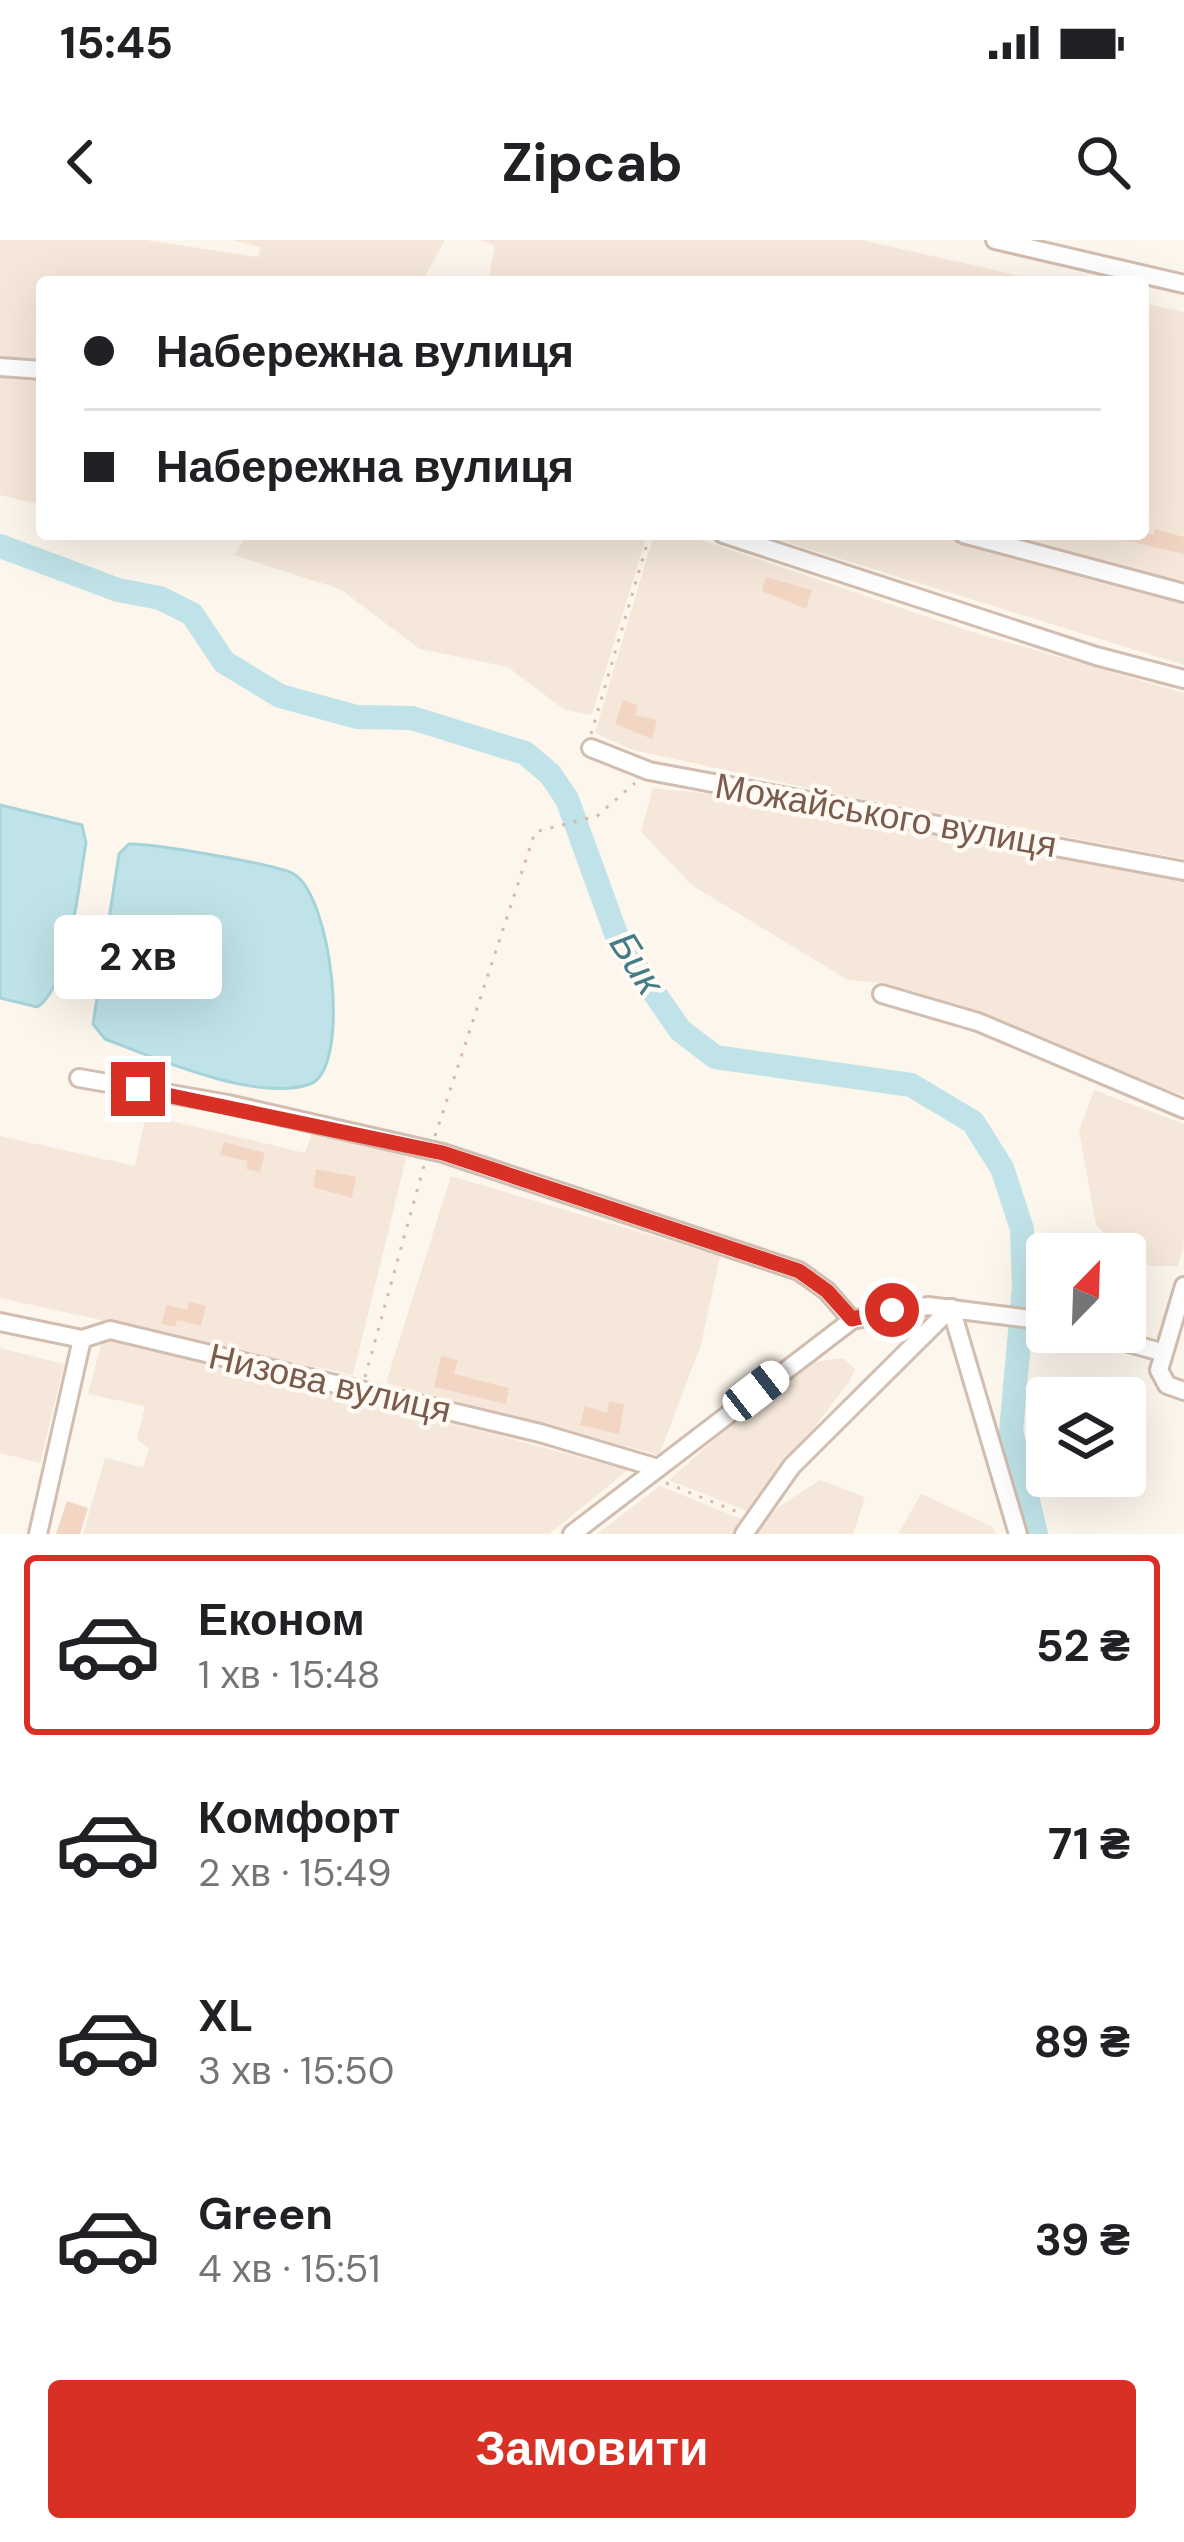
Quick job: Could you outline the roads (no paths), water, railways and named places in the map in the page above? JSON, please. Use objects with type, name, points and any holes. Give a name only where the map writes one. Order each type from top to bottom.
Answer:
[{"type":"street","points":[[995,240],[1184,284]]},
{"type":"street","points":[[0,368],[36,370]]},
{"type":"street","points":[[741,540],[1096,656],[1184,680]]},
{"type":"street","points":[[985,540],[1184,593]]},
{"type":"street","name":"Можайського вулиця","points":[[591,748],[649,770],[1184,871]]},
{"type":"street","points":[[882,994],[978,1022],[1184,1109]]},
{"type":"street","points":[[79,1078],[228,1104],[477,1163],[799,1271],[827,1291],[852,1319]]},
{"type":"street","points":[[1184,1286],[1160,1361],[1167,1385],[1184,1391]]},
{"type":"street","points":[[572,1534],[852,1319],[928,1306],[1026,1317]]},
{"type":"street","points":[[749,1527],[792,1466],[951,1308]]},
{"type":"street","points":[[951,1308],[1018,1534]]},
{"type":"street","name":"Низова вулиця","points":[[0,1322],[82,1339],[110,1330],[361,1390],[652,1472]]},
{"type":"street","points":[[38,1534],[82,1339]]},
{"type":"street","points":[[1140,1353],[1160,1361]]},
{"type":"water","points":[[0,805],[82,825],[86,843],[65,956],[58,978],[37,1007],[0,998]]},
{"type":"water","points":[[129,844],[261,865],[292,873],[306,887],[326,944],[333,1016],[323,1071],[310,1084],[263,1088],[207,1076],[105,1039],[93,1024],[119,854]]},
{"type":"waterway","name":"Бик","points":[[0,546],[118,590],[160,598],[192,614],[224,662],[280,696],[357,717],[412,718],[525,753],[550,774],[567,799],[619,942],[680,1030],[715,1057],[911,1085],[973,1122],[1002,1168],[1022,1229],[1024,1287],[1011,1431],[1036,1534]]}]
